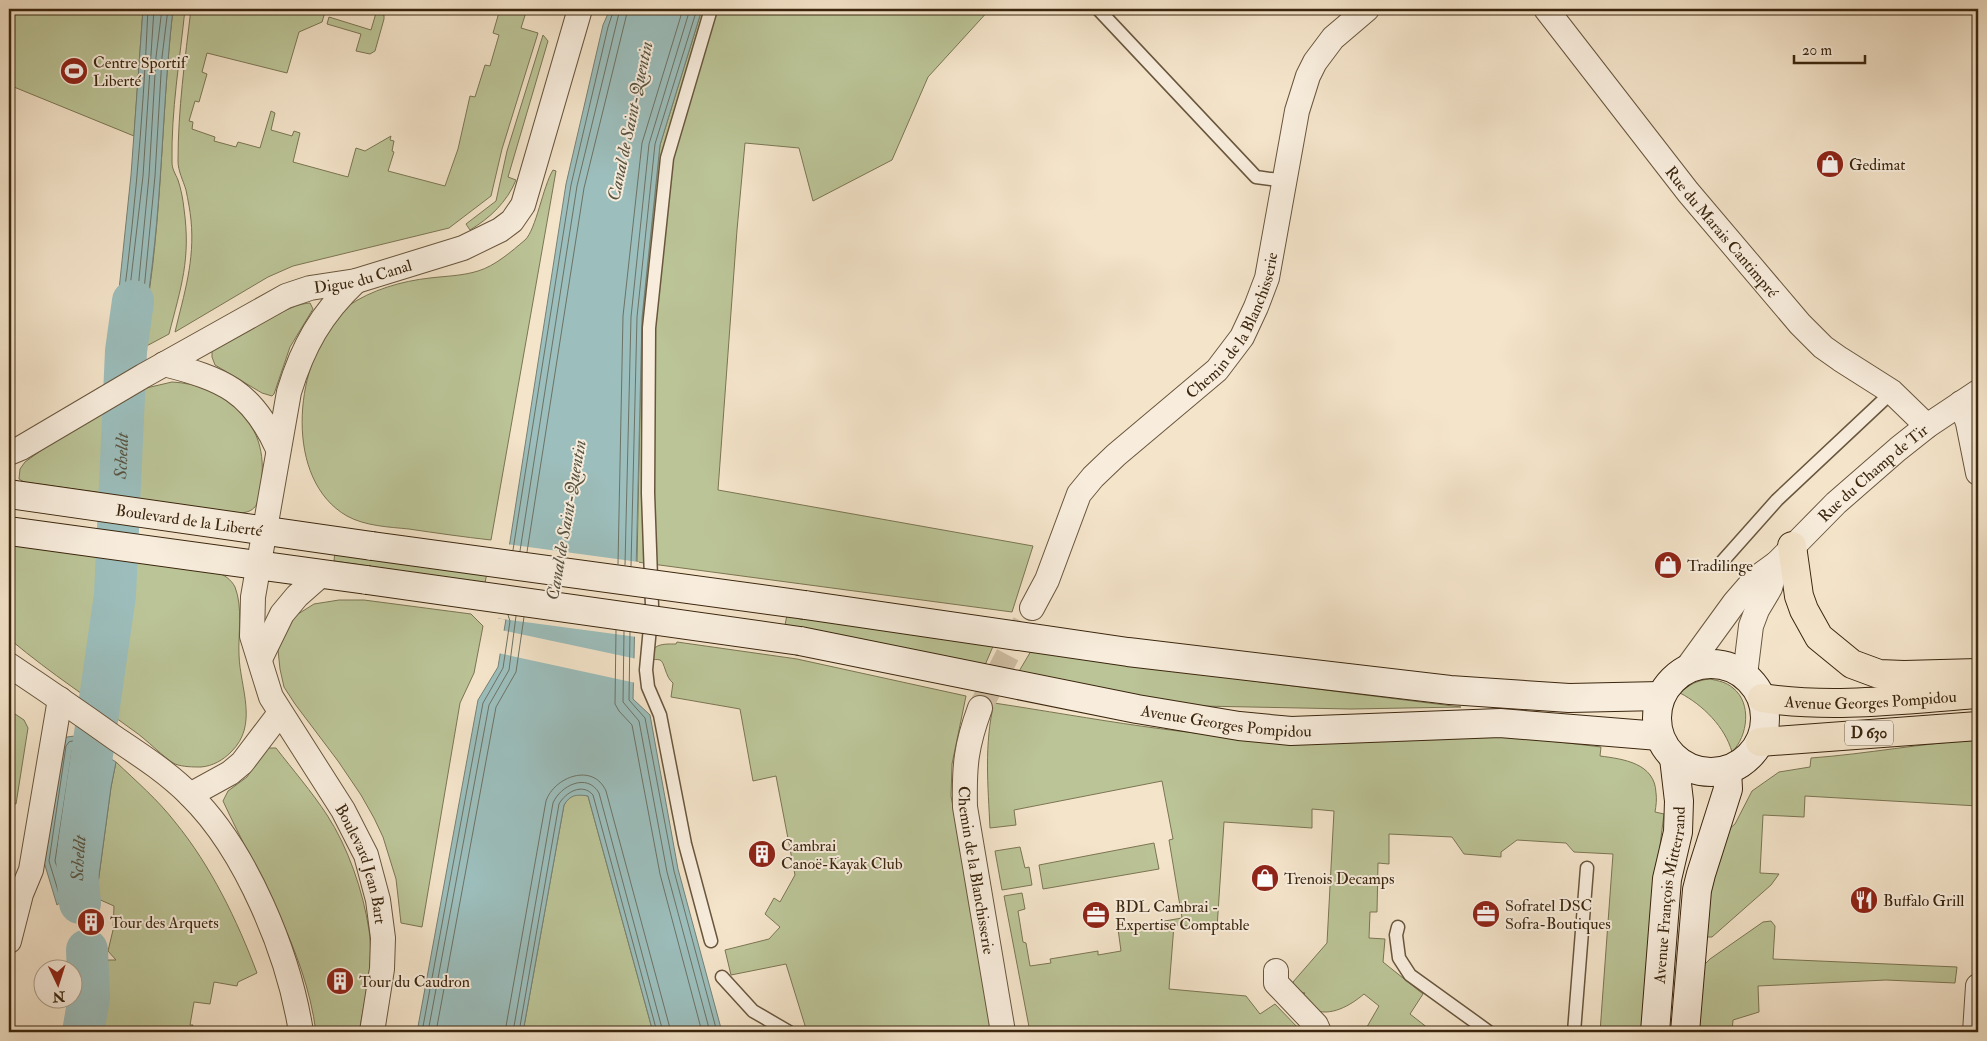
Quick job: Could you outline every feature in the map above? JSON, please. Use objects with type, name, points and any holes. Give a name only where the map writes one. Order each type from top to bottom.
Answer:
[{"type":"main road","name":"Boulevard de la Liberté","points":[[9,494],[1128,652],[1450,690],[1570,698],[1660,696]]},
{"type":"main road","points":[[9,531],[322,574]]},
{"type":"main road","points":[[1785,555],[1804,610],[1819,637],[1852,664],[1879,674],[1978,673]]},
{"type":"main road","name":"Avenue Georges Pompidou","points":[[322,574],[800,641],[1137,709],[1239,726],[1291,731],[1500,723],[1666,747]]},
{"type":"main road","points":[[1702,664],[1732,667],[1745,675],[1758,690],[1762,698],[1765,719],[1760,742],[1746,759],[1727,770],[1718,772],[1699,771],[1690,768],[1666,747],[1656,716],[1660,696],[1671,680],[1687,668],[1702,664]]},
{"type":"main road","name":"Avenue Georges Pompidou","points":[[1762,698],[1782,701],[1832,703],[1978,694]]},
{"type":"main road","name":"Avenue Georges Pompidou","points":[[1760,742],[1978,726]]},
{"type":"main road","name":"Avenue François Mitterrand","points":[[1655,1032],[1667,879],[1678,832],[1680,801],[1666,747]]},
{"type":"main road","name":"Avenue François Mitterrand","points":[[1685,1032],[1697,890],[1728,789],[1727,770]]},
{"type":"street","name":"Digue du Canal","points":[[13,456],[143,376],[286,296],[310,288],[356,281],[463,248],[500,230],[512,221],[523,205],[580,9]]},
{"type":"street","name":"Chemin de la Blanchisserie","points":[[1032,608],[1047,580],[1079,494],[1110,460],[1217,370],[1242,336],[1261,296],[1266,278],[1297,111],[1308,76],[1315,62],[1333,38],[1367,9]]},
{"type":"street","name":"Rue du Marais Cantimpré","points":[[1546,9],[1688,192],[1800,324],[1840,359],[1892,392],[1927,426]]},
{"type":"street","name":"Boulevard Jean Bart","points":[[356,281],[333,304],[305,346],[289,392],[258,565],[253,598],[252,636],[266,683],[280,713],[343,810],[360,841],[370,870],[380,910],[383,955],[372,1032]]},
{"type":"street","points":[[164,364],[218,380],[234,390],[259,414],[269,429],[278,449]]},
{"type":"street","points":[[1970,398],[1968,423],[1978,473]]},
{"type":"street","name":"Rue du Champ de Tir","points":[[1687,668],[1735,602],[1755,580],[1785,555],[1847,493],[1927,426],[1970,398]]},
{"type":"street","points":[[1745,675],[1751,626],[1785,555]]},
{"type":"street","points":[[260,659],[282,614],[297,596],[322,574]]},
{"type":"street","points":[[9,665],[160,768],[190,795],[223,834],[262,908],[287,971],[301,1032]]},
{"type":"street","points":[[9,941],[21,894],[31,870],[64,702]]},
{"type":"street","name":"Chemin de la Blanchisserie","points":[[980,708],[967,749],[964,776],[965,807],[1003,1032]]},
{"type":"street","points":[[190,795],[230,774],[242,763],[280,713]]},
{"type":"street","points":[[1276,971],[1276,983],[1316,1025],[1320,1032]]},
{"type":"street","points":[[1975,1032],[1978,986]]},
{"type":"lane","points":[[711,9],[668,158],[649,328],[648,493],[652,606],[646,670],[648,687],[660,715],[685,844],[711,941]]},
{"type":"lane","points":[[1098,9],[1256,177],[1285,181]]},
{"type":"lane","points":[[1721,563],[1777,500],[1892,392]]},
{"type":"lane","points":[[1574,1032],[1587,868]]},
{"type":"lane","points":[[1398,927],[1396,936],[1399,958],[1410,975],[1489,1032]]},
{"type":"lane","points":[[722,977],[752,1011],[789,1032]]},
{"type":"green space","name":"Centre Sportif Liberté","points":[[9,9],[143,9],[134,136],[9,85]]},
{"type":"green space","points":[[173,9],[185,9],[174,104],[172,143],[173,169],[180,187],[186,227],[184,273],[169,334],[139,350],[153,265]]},
{"type":"green space","points":[[191,9],[326,9],[322,22],[299,32],[287,73],[207,53],[202,72],[207,74],[199,102],[195,101],[189,121],[193,122],[192,129],[215,137],[214,141],[236,147],[238,142],[260,148],[271,111],[275,113],[271,130],[292,136],[294,131],[300,133],[293,162],[348,177],[356,148],[365,151],[391,136],[390,140],[394,141],[392,151],[394,152],[388,171],[445,186],[458,149],[470,96],[475,97],[485,65],[490,66],[499,35],[493,33],[500,9],[527,9],[521,28],[538,33],[502,149],[491,196],[449,228],[293,266],[268,277],[175,332],[188,277],[192,235],[186,190],[178,161],[184,66]]},
{"type":"green space","points":[[702,9],[990,9],[928,77],[892,160],[813,201],[799,148],[745,143],[718,490],[1033,546],[1012,612],[637,562],[642,318],[660,145]]},
{"type":"green space","points":[[376,13],[384,15],[384,19],[375,51],[370,54],[356,51],[361,34],[327,24],[329,17],[371,30]]},
{"type":"green space","points":[[543,35],[548,41],[508,177],[516,180],[508,195],[497,209],[470,230],[466,224],[496,201],[507,151]]},
{"type":"green space","points":[[553,170],[556,171],[491,540],[377,526],[347,516],[327,499],[313,477],[305,451],[302,422],[304,394],[311,366],[322,341],[344,309],[367,295],[409,281],[472,273],[491,266],[503,258],[529,235]]},
{"type":"green space","points":[[310,303],[313,309],[290,347],[272,396],[262,393],[215,365],[212,352],[215,348],[276,315]]},
{"type":"green space","points":[[172,382],[198,386],[222,397],[236,407],[251,426],[260,446],[262,479],[257,504],[249,511],[240,513],[137,499],[142,389]]},
{"type":"green space","points":[[104,412],[102,493],[24,482],[19,479],[20,469],[25,462],[50,444]]},
{"type":"green space","points":[[25,544],[215,571],[229,579],[235,587],[239,603],[239,655],[246,718],[244,730],[239,741],[225,758],[201,767],[175,764],[139,734],[56,676],[12,641],[9,635],[9,545]]},
{"type":"green space","points":[[335,551],[487,573],[485,583],[334,561]]},
{"type":"green space","points":[[339,600],[364,600],[471,614],[483,626],[474,673],[460,703],[422,927],[401,923],[396,879],[383,837],[374,818],[338,761],[284,687],[278,650],[290,619],[314,604]]},
{"type":"green space","points":[[787,615],[994,644],[985,665],[785,625]]},
{"type":"green space","points":[[677,642],[797,659],[966,696],[952,764],[951,796],[995,1032],[807,1032],[786,964],[731,975],[725,950],[769,939],[780,927],[765,914],[774,898],[780,902],[795,875],[776,776],[753,781],[740,709],[671,697],[673,683],[668,677],[662,661],[651,659],[653,650],[656,647],[676,644]]},
{"type":"green space","points":[[1031,651],[1461,707],[1351,709],[1201,706],[1092,689],[1018,673]]},
{"type":"green space","points":[[1710,679],[1730,686],[1739,694],[1743,702],[1746,720],[1742,737],[1732,752],[1719,726],[1705,710],[1680,693],[1694,683]]},
{"type":"green space","points":[[994,703],[1179,731],[1254,738],[1314,739],[1449,735],[1520,738],[1601,747],[1600,756],[1636,764],[1650,775],[1654,783],[1655,812],[1664,814],[1654,893],[1642,1032],[1600,1032],[1613,854],[1574,852],[1566,843],[1517,840],[1501,852],[1501,857],[1464,854],[1452,837],[1389,834],[1389,864],[1378,863],[1377,912],[1370,912],[1369,938],[1385,939],[1383,962],[1423,994],[1410,1014],[1433,1032],[1364,1032],[1379,1006],[1364,994],[1347,1006],[1333,1011],[1326,1012],[1310,1008],[1300,999],[1305,993],[1296,991],[1293,982],[1327,943],[1334,811],[1312,809],[1312,828],[1224,822],[1217,928],[1174,925],[1169,989],[1246,996],[1260,1014],[1275,1004],[1302,1032],[1080,1032],[1079,1028],[1057,1032],[1030,1032],[1004,896],[1022,893],[1025,909],[1018,911],[1023,942],[1026,943],[1030,966],[1051,963],[1050,959],[1098,951],[1098,955],[1121,951],[1118,929],[1182,918],[1169,840],[1173,839],[1162,781],[1014,810],[1016,825],[990,828],[988,749]]},
{"type":"green space","points":[[9,710],[24,720],[28,728],[16,804],[9,803],[9,746],[11,731]]},
{"type":"green space","points":[[1978,740],[1978,806],[1805,796],[1804,817],[1763,815],[1760,873],[1779,874],[1771,885],[1712,937],[1707,937],[1705,933],[1712,871],[1728,830],[1735,824],[1752,791],[1779,772],[1810,767],[1811,758]]},
{"type":"green space","points":[[266,748],[276,748],[321,806],[342,841],[359,885],[369,930],[370,955],[368,981],[359,1032],[316,1032],[302,971],[291,942],[223,801],[228,791],[247,777]]},
{"type":"green space","points":[[116,762],[147,791],[188,839],[222,894],[241,933],[257,973],[238,982],[237,986],[214,982],[210,1004],[194,1002],[190,1025],[193,1025],[191,1032],[94,1032],[108,960],[116,960],[108,951],[113,930],[114,906],[96,898]]},
{"type":"green space","points":[[580,794],[588,796],[653,1032],[523,1032],[564,805],[570,797]]},
{"type":"green space","points":[[1154,843],[1159,869],[1043,889],[1039,865]]},
{"type":"green space","points":[[1020,847],[1025,868],[1029,867],[1032,885],[1002,890],[995,851]]},
{"type":"green space","points":[[1771,921],[1775,926],[1773,959],[1957,967],[1955,983],[1886,980],[1758,986],[1759,1012],[1733,1020],[1732,1032],[1697,1032],[1703,966],[1710,959],[1763,922]]},
{"type":"water","points":[[143,9],[173,9],[157,223],[146,308],[138,350],[109,367],[131,175]]},
{"type":"water","name":"Canal de Saint-Quentin","points":[[610,9],[702,9],[660,145],[642,318],[633,699],[650,715],[678,869],[722,1032],[653,1032],[588,796],[580,795],[571,797],[564,805],[523,1032],[417,1032],[478,700],[498,667],[506,619],[498,618],[566,184],[603,25]]},
{"type":"water","points":[[141,403],[138,490],[102,485],[104,424]]},
{"type":"water","points":[[97,585],[131,588],[128,612],[95,609]]},
{"type":"water","points":[[94,628],[126,631],[114,716],[86,696]]},
{"type":"water","points":[[75,736],[116,762],[96,898],[72,905],[65,899],[57,905],[44,862],[63,740],[67,737]]},
{"type":"pier","points":[[507,544],[639,562],[637,637],[495,618]]},
{"type":"pier","points":[[501,630],[637,659],[636,683],[498,653]]},
{"type":"waterway","name":"Scheldt","points":[[80,903],[77,872],[79,845],[115,595],[126,351],[133,301]]},
{"type":"waterway","name":"Scheldt","points":[[83,1032],[89,998],[87,950]]},
{"type":"tunnel","points":[[980,708],[1032,608]]},
{"type":"place","name":"Centre Sportif Liberté","points":[[74,71]]},
{"type":"place","name":"Gedimat","points":[[1830,164]]},
{"type":"place","name":"Tradilinge","points":[[1668,565]]},
{"type":"place","name":"Cambrai Canoë-Kayak Club","points":[[762,854]]},
{"type":"place","name":"Trenois Decamps","points":[[1265,878]]},
{"type":"place","name":"Buffalo Grill","points":[[1864,900]]},
{"type":"place","name":"Sofratel DSC Sofra-Boutiques","points":[[1486,914]]},
{"type":"place","name":"BDL Cambrai - Expertise Comptable","points":[[1096,915]]},
{"type":"place","name":"Tour des Arquets","points":[[91,922]]},
{"type":"place","name":"Tour du Caudron","points":[[340,981]]}]
